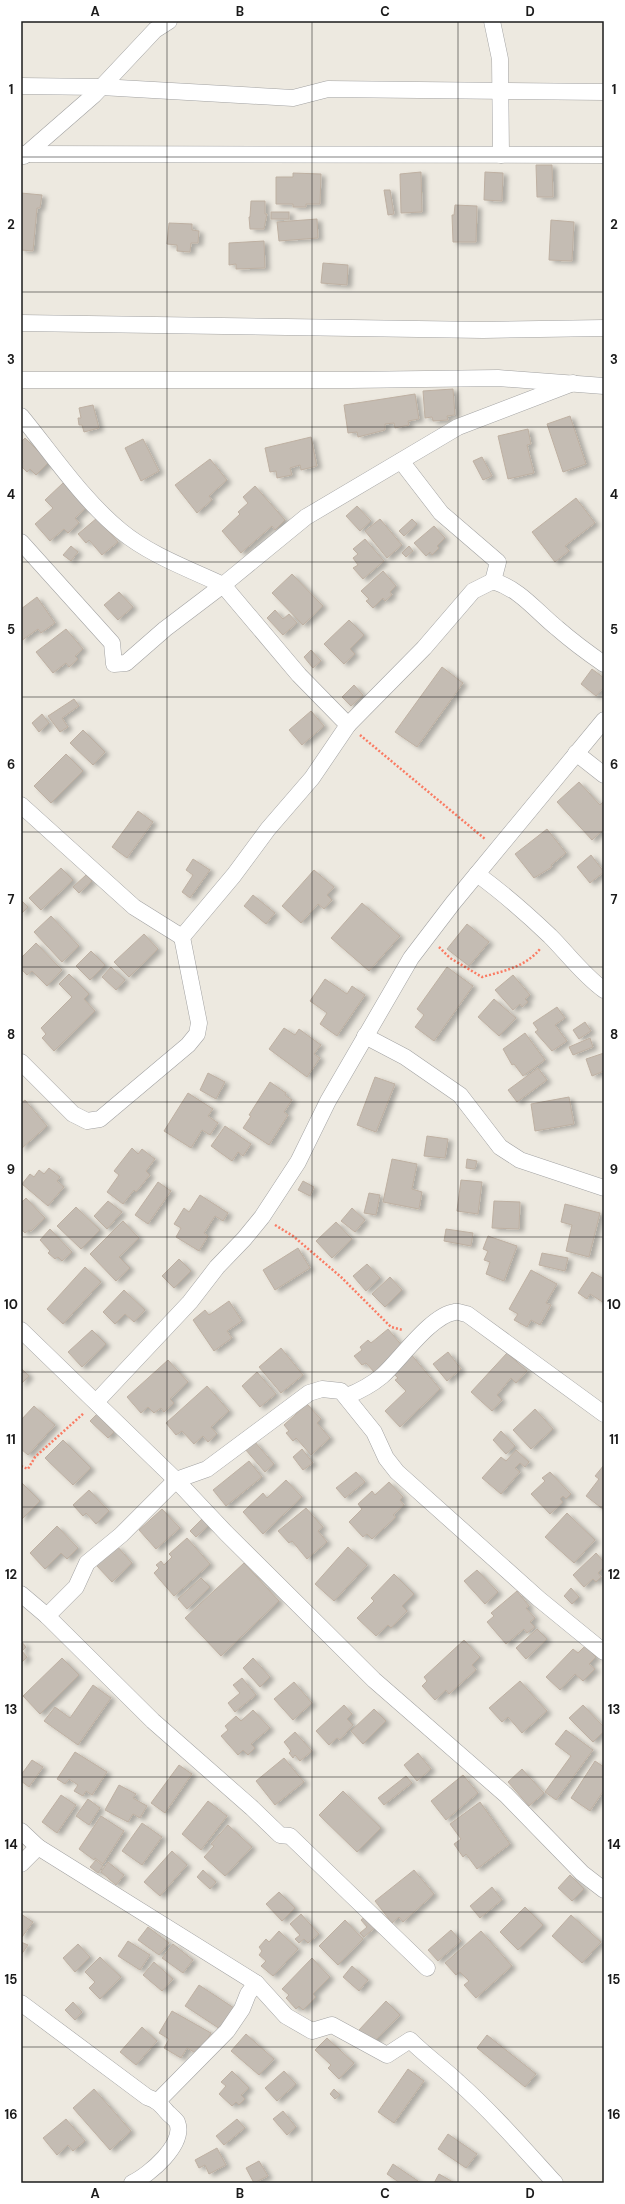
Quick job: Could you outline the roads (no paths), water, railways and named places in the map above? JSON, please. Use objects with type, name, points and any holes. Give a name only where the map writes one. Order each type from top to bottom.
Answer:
[{"type":"street","points":[[23,155],[101,87],[155,30],[169,21]]},
{"type":"street","points":[[492,21],[500,58],[501,155]]},
{"type":"street","points":[[21,86],[101,87],[292,98],[328,89],[604,92]]},
{"type":"street","points":[[23,155],[604,155]]},
{"type":"street","points":[[21,324],[483,330],[604,328]]},
{"type":"street","points":[[21,380],[351,380],[498,378],[604,386]]},
{"type":"street","points":[[21,542],[112,643],[114,664],[126,663],[165,629],[223,585],[306,517],[458,427],[572,383]]},
{"type":"street","points":[[21,416],[97,508],[121,531],[165,558],[223,585],[299,675],[348,725]]},
{"type":"street","points":[[401,461],[441,512],[498,562],[493,581]]},
{"type":"street","points":[[182,937],[234,875],[268,829],[312,778],[348,725],[424,648],[473,591],[493,581],[506,585],[520,594],[557,628],[604,664]]},
{"type":"street","points":[[96,1402],[190,1302],[217,1267],[244,1239],[262,1217],[298,1162],[328,1101],[411,958],[425,938],[604,720]]},
{"type":"street","points":[[576,753],[604,775]]},
{"type":"street","points":[[21,805],[134,908],[182,937],[199,1023],[197,1034],[188,1045],[100,1119],[87,1121],[73,1114],[21,1062]]},
{"type":"street","points":[[478,874],[503,893],[550,936],[585,975],[604,990]]},
{"type":"street","points":[[365,1036],[405,1057],[460,1095],[500,1147],[520,1160],[604,1188]]},
{"type":"street","points":[[347,1396],[366,1388],[382,1376],[421,1334],[445,1316],[456,1312],[467,1314],[604,1414]]},
{"type":"street","points":[[21,1330],[176,1480],[226,1533],[374,1680],[506,1795],[582,1873],[604,1890]]},
{"type":"street","points":[[47,1616],[76,1587],[87,1563],[121,1535],[176,1480],[207,1469],[308,1393],[322,1389],[341,1391],[347,1396],[374,1432],[386,1458],[397,1472],[538,1599],[604,1652]]},
{"type":"street","points":[[21,1594],[47,1616],[153,1721],[183,1745],[280,1835],[290,1836],[427,1968]]},
{"type":"street","points":[[21,1831],[38,1847],[256,1983],[286,2016],[312,2031],[332,2025],[387,2056],[410,2040],[433,2062],[458,2081],[491,2113],[555,2183]]},
{"type":"street","points":[[21,1864],[38,1847]]},
{"type":"street","points":[[158,2101],[227,2031],[242,2009],[248,1994],[256,1983]]},
{"type":"street","points":[[21,2003],[147,2097],[158,2101],[176,2122],[178,2136],[162,2160],[136,2182]]}]
